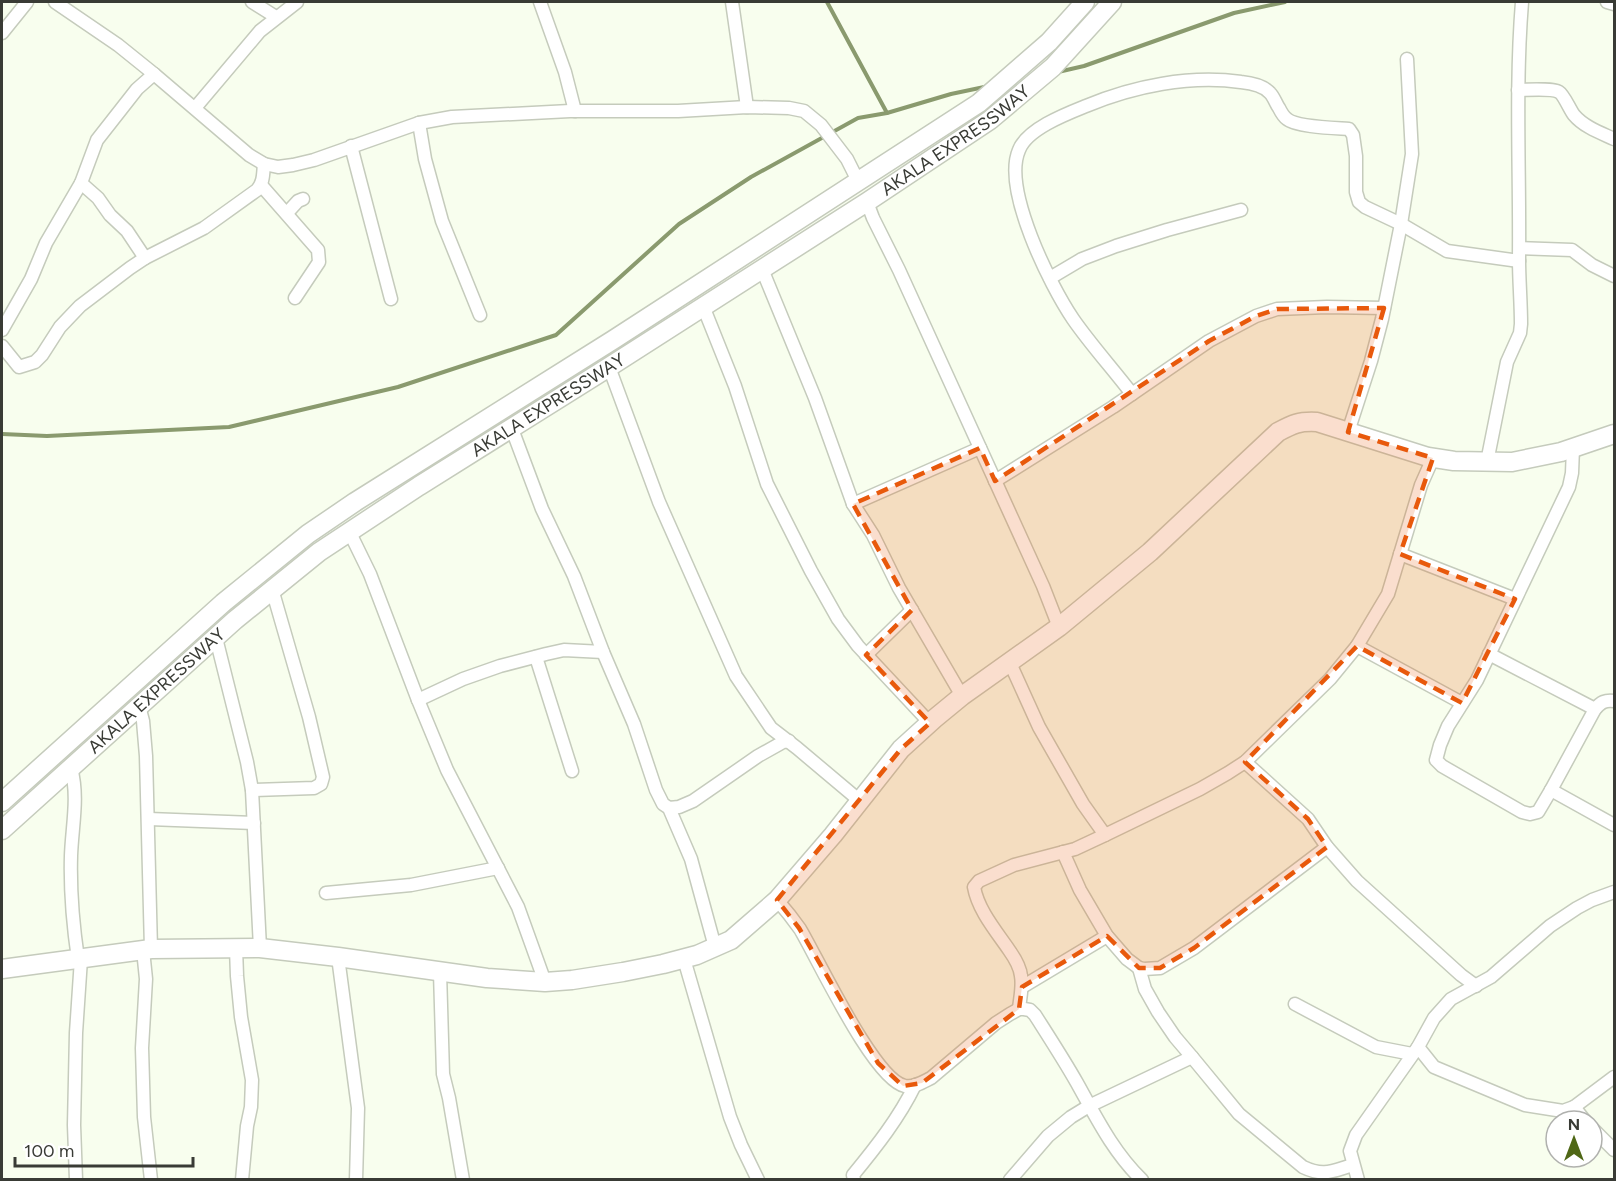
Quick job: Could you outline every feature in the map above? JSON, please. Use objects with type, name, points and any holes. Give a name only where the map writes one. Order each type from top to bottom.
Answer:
[{"type":"main road","name":"AKALA EXPRESSWAY","points":[[2,802],[223,603],[308,534],[979,103],[1049,42],[1085,2]]},
{"type":"main road","name":"AKALA EXPRESSWAY","points":[[2,830],[216,638],[319,552],[867,202],[990,120],[1053,67],[1112,2]]},
{"type":"main road","points":[[979,103],[990,120]]},
{"type":"main road","points":[[717,273],[727,291]]},
{"type":"main road","points":[[2,969],[147,950],[260,948],[487,978],[544,982],[622,972],[684,959],[731,940],[777,900],[833,835],[901,749],[962,696],[1059,627],[1150,552],[1278,432],[1302,421],[1317,422],[1433,458],[1487,462],[1512,462],[1561,452],[1614,434]]},
{"type":"street","points":[[2,33],[27,2]]},
{"type":"street","points":[[55,2],[118,45],[249,155],[264,164],[278,167],[314,160],[419,123],[452,117],[575,111],[789,108],[804,111],[821,126],[847,159],[858,181]]},
{"type":"street","points":[[252,2],[276,17]]},
{"type":"street","points":[[195,108],[260,31],[297,2]]},
{"type":"street","points":[[540,2],[565,72],[575,111]]},
{"type":"street","points":[[732,2],[747,107]]},
{"type":"street","points":[[1487,462],[1507,362],[1520,333],[1518,53],[1522,2]]},
{"type":"street","points":[[1607,2],[1614,4]]},
{"type":"street","points":[[1348,432],[1371,361],[1401,224],[1412,153],[1407,59]]},
{"type":"street","points":[[2,330],[32,279],[46,243],[81,183],[98,140],[137,89],[154,74]]},
{"type":"street","points":[[1132,393],[1073,319],[1050,278],[1028,228],[1016,187],[1019,149],[1030,135],[1056,119],[1107,97],[1157,84],[1206,80],[1260,86],[1271,93],[1287,119],[1296,124],[1349,129],[1355,144],[1356,192],[1359,202],[1365,207],[1447,250],[1519,261]]},
{"type":"street","points":[[1518,90],[1557,91],[1563,95],[1576,118],[1595,131],[1614,139]]},
{"type":"street","points":[[419,123],[425,159],[442,221],[480,315]]},
{"type":"street","points":[[351,146],[391,299]]},
{"type":"street","points":[[2,346],[19,367],[35,362],[60,327],[80,306],[145,258],[204,228],[257,190],[261,185],[264,164]]},
{"type":"street","points":[[81,183],[98,198],[110,215],[127,231],[145,258]]},
{"type":"street","points":[[261,185],[318,250],[319,262],[295,298]]},
{"type":"street","points":[[287,213],[303,199]]},
{"type":"street","points":[[867,202],[1043,586],[1059,627]]},
{"type":"street","points":[[1050,278],[1082,259],[1116,246],[1241,210]]},
{"type":"street","points":[[1520,248],[1572,250],[1592,265],[1614,276]]},
{"type":"street","points":[[762,269],[815,398],[853,504],[873,535],[912,610],[962,696]]},
{"type":"street","points":[[704,306],[735,386],[767,484],[807,562],[838,619],[858,646],[930,723]]},
{"type":"street","points":[[995,482],[1241,322],[1277,309],[1384,308]]},
{"type":"street","points":[[609,367],[659,502],[736,676],[771,728],[860,801]]},
{"type":"street","points":[[512,429],[542,509],[574,576],[634,724],[656,790],[663,804],[669,808],[691,859],[716,946]]},
{"type":"street","points":[[853,504],[980,448]]},
{"type":"street","points":[[1574,448],[1569,487],[1477,680],[1448,726],[1436,758],[1438,763],[1522,812],[1530,814],[1538,812],[1594,709],[1604,701],[1614,701]]},
{"type":"street","points":[[1019,1009],[1022,976],[1015,959],[984,913],[974,887],[979,881],[1014,865],[1075,849],[1106,836],[1200,789],[1245,762],[1329,679],[1357,646],[1388,594],[1421,485],[1433,458]]},
{"type":"street","points":[[349,531],[370,574],[447,770],[518,907],[544,982]]},
{"type":"street","points":[[1400,554],[1515,599]]},
{"type":"street","points":[[252,790],[314,788],[321,784],[323,777],[309,717],[272,589]]},
{"type":"street","points":[[866,655],[912,610]]},
{"type":"street","points":[[216,638],[252,790],[260,948]]},
{"type":"street","points":[[1357,646],[1462,703]]},
{"type":"street","points":[[418,700],[463,679],[500,666],[564,650],[603,652]]},
{"type":"street","points":[[1489,654],[1594,709]]},
{"type":"street","points":[[536,657],[572,771]]},
{"type":"street","points":[[1010,663],[1039,727],[1083,804],[1106,836]]},
{"type":"street","points":[[139,706],[146,756],[149,819],[147,950],[142,1048],[144,1117],[151,1179]]},
{"type":"street","points":[[669,808],[679,807],[693,801],[758,756],[789,741]]},
{"type":"street","points":[[1245,762],[1308,819],[1327,847],[1357,881],[1476,986]]},
{"type":"street","points":[[71,768],[75,783],[71,856],[72,889],[79,959],[74,1125],[76,1179]]},
{"type":"street","points":[[1551,790],[1614,825]]},
{"type":"street","points":[[149,819],[254,823]]},
{"type":"street","points":[[1139,968],[1160,968],[1194,948],[1327,847]]},
{"type":"street","points":[[1063,852],[1080,890],[1107,936],[1127,959],[1139,968],[1145,988],[1158,1012],[1175,1037],[1239,1114],[1303,1167],[1324,1173],[1353,1165]]},
{"type":"street","points":[[326,893],[411,885],[498,868]]},
{"type":"street","points":[[1358,1179],[1350,1151],[1356,1135],[1415,1051],[1434,1017],[1451,999],[1491,977],[1550,926],[1592,900],[1614,892]]},
{"type":"street","points":[[777,900],[799,928],[865,1045],[878,1064],[894,1080],[903,1086],[915,1085],[931,1078],[996,1023],[1019,1009],[1030,1010],[1076,1081],[1101,1128],[1120,1155],[1142,1179]]},
{"type":"street","points":[[1022,987],[1107,936]]},
{"type":"street","points":[[236,948],[241,1017],[252,1080],[242,1179]]},
{"type":"street","points":[[338,957],[358,1108],[356,1179]]},
{"type":"street","points":[[684,959],[730,1117],[758,1179]]},
{"type":"street","points":[[440,972],[442,1074],[449,1098],[463,1179]]},
{"type":"street","points":[[1295,1005],[1376,1047],[1415,1051],[1434,1067],[1525,1105],[1563,1111],[1574,1107],[1614,1077]]},
{"type":"street","points":[[1010,1179],[1048,1136],[1071,1117],[1191,1057]]},
{"type":"street","points":[[854,1179],[853,1175],[899,1115],[915,1085]]},
{"type":"highlighted area","points":[[1384,308],[1348,432],[1433,458],[1400,554],[1515,599],[1462,703],[1357,646],[1245,762],[1308,819],[1327,847],[1194,948],[1160,968],[1139,968],[1107,936],[1022,987],[1019,1009],[922,1083],[903,1086],[878,1063],[799,928],[777,900],[901,749],[930,723],[866,655],[912,610],[853,504],[980,448],[995,481],[1209,341],[1256,316],[1277,309]]},
{"type":"waterway","points":[[827,2],[887,113]]},
{"type":"waterway","points":[[1058,72],[1084,66],[1234,13],[1285,2]]},
{"type":"waterway","points":[[2,434],[47,436],[229,427],[398,387],[556,335],[679,224],[751,177],[858,118],[887,113],[951,94],[989,86]]}]
